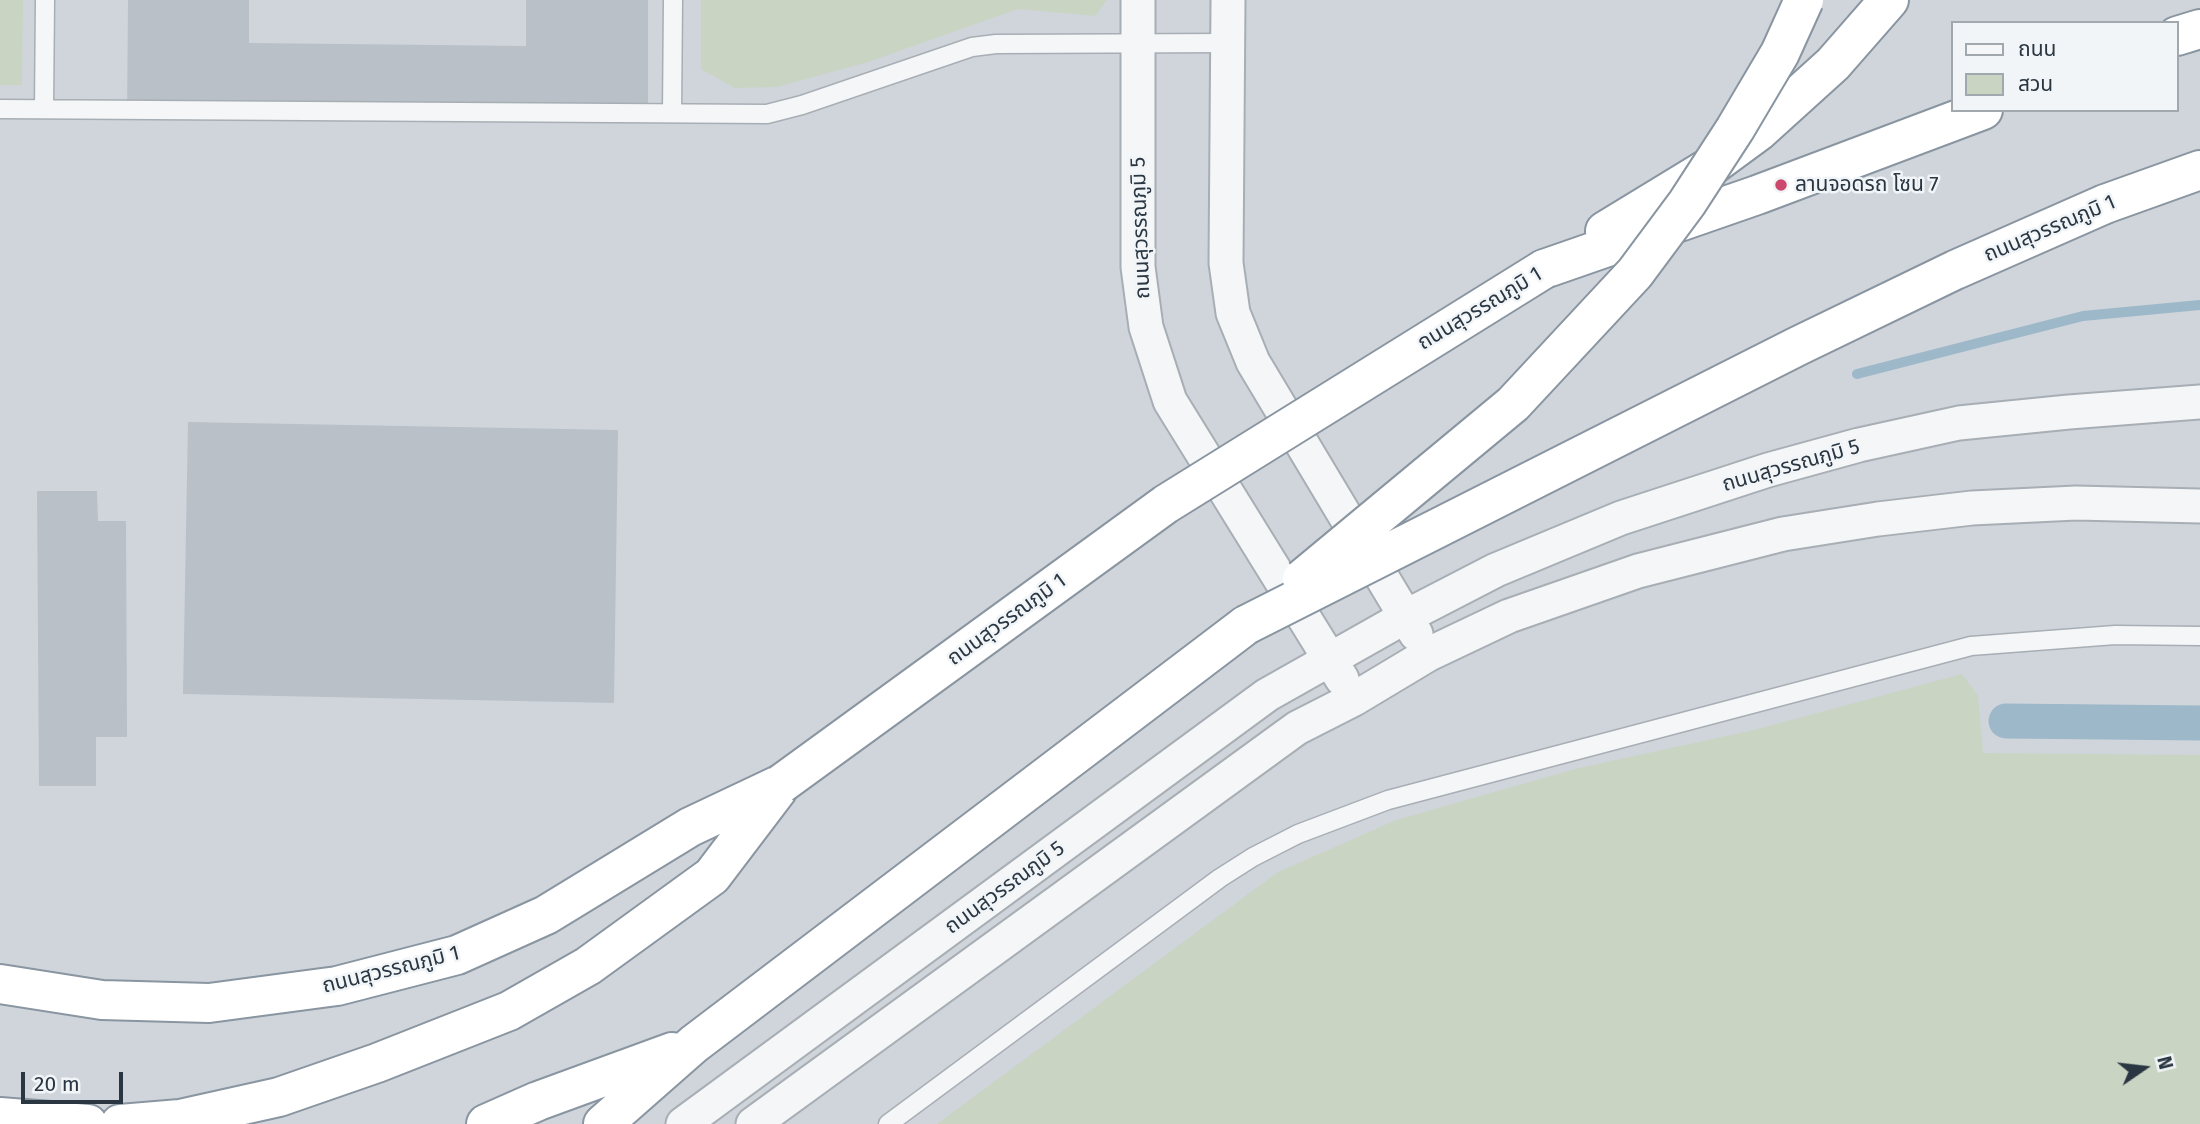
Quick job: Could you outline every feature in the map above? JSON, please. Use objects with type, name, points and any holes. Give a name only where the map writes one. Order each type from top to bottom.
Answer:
[{"type":"highway","points":[[1246,625],[1513,404],[1635,272],[1687,203],[1735,128],[1780,52],[1804,0]]},
{"type":"highway","points":[[1544,269],[1710,167],[1759,131],[1833,64],[1889,0]]},
{"type":"highway","points":[[2179,35],[2200,29]]},
{"type":"highway","name":"ถนนสุวรรณภูมิ 1","points":[[0,985],[102,1000],[209,1003],[351,983],[457,955],[545,915],[690,827],[781,784],[1166,504],[1544,269],[1757,195],[1978,112]]},
{"type":"highway","name":"ถนนสุวรรณภูมิ 1","points":[[603,1124],[694,1044],[1246,625],[1773,358],[1955,270],[2105,204],[2200,170]]},
{"type":"highway","points":[[120,1124],[180,1119],[279,1097],[377,1063],[509,1011],[588,966],[712,876],[781,784]]},
{"type":"highway","name":"ถนนสุวรรณภูมิ 1","points":[[486,1124],[538,1101],[694,1044]]},
{"type":"highway","points":[[0,1117],[88,1124]]},
{"type":"street","name":"ถนนสุวรรณภูมิ 5","points":[[1138,0],[1138,267],[1146,327],[1170,401],[1354,699]]},
{"type":"street","points":[[1228,0],[1226,263],[1233,313],[1253,362],[1429,654]]},
{"type":"street","name":"ถนนสุวรรณภูมิ 5","points":[[683,1124],[1267,695],[1405,617],[1496,570],[1620,518],[1768,470],[1859,445],[1959,423],[2200,402]]},
{"type":"street","name":"ถนนสุวรรณภูมิ 5","points":[[753,1124],[1297,728],[1354,699],[1429,654],[1509,616],[1625,576],[1783,534],[1972,508],[2076,503],[2200,506]]},
{"type":"lane","points":[[44,109],[45,0]]},
{"type":"lane","points":[[672,113],[673,0]]},
{"type":"lane","points":[[0,109],[766,114],[802,105],[972,47],[996,44],[1228,43]]},
{"type":"lane","points":[[888,1124],[1231,871],[1298,834],[1388,800],[1971,646],[2102,636],[2200,636]]},
{"type":"shaded area","points":[[0,0],[2200,0],[2200,1124],[0,1124]]},
{"type":"green space","points":[[0,0],[23,0],[22,85],[0,85]]},
{"type":"green space","points":[[701,0],[1107,0],[1095,16],[1018,9],[868,62],[777,87],[735,88],[701,69]]},
{"type":"green space","points":[[1962,674],[1978,696],[1983,753],[2200,755],[2200,1124],[937,1124],[1278,872],[1396,820],[1579,768],[1754,730]]},
{"type":"building","points":[[128,0],[249,0],[249,43],[526,46],[526,0],[648,0],[648,121],[127,119]]},
{"type":"building","points":[[188,422],[618,430],[614,703],[183,694]]},
{"type":"building","points":[[37,491],[97,491],[98,521],[126,521],[127,737],[96,737],[96,786],[39,786]]},
{"type":"waterway","points":[[1857,374],[2083,316],[2200,305]]},
{"type":"waterway","points":[[2006,721],[2200,723]]},
{"type":"place","name":"ลานจอดรถ โซน 7","points":[[1781,185]]}]
